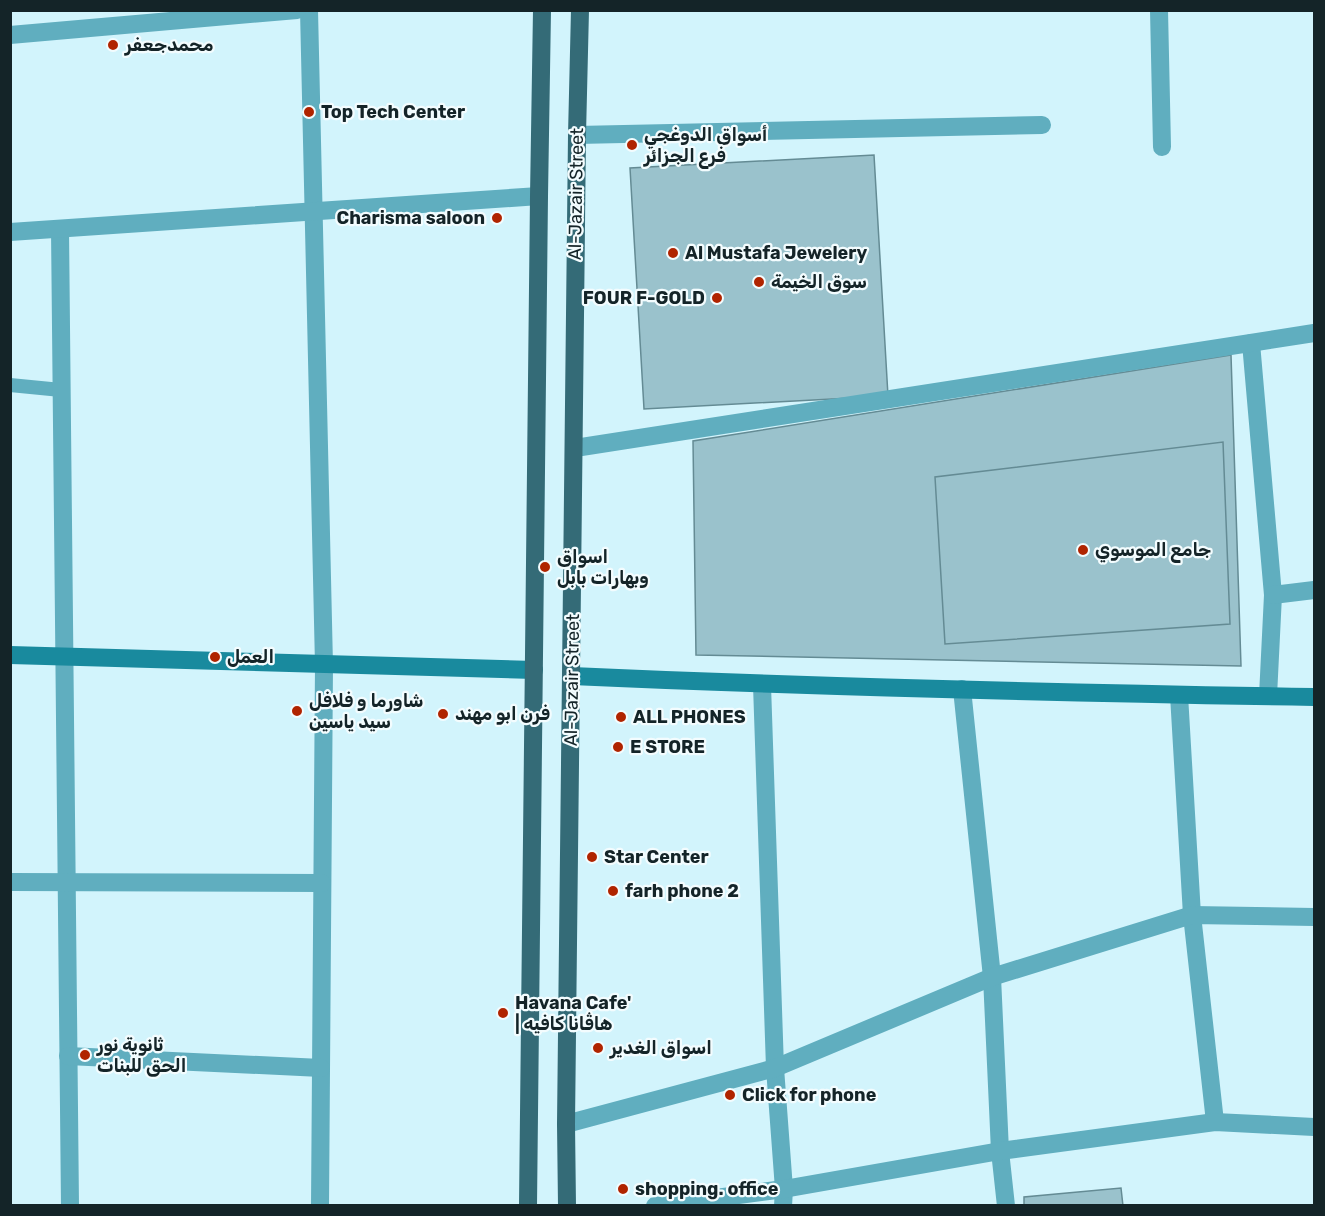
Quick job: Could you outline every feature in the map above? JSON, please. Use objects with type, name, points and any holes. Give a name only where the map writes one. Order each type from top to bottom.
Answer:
[{"type":"main road","name":"Al-Jazair Street","points":[[528,1206],[542,10]]},
{"type":"main road","name":"Al-Jazair Street","points":[[567,1206],[580,10]]},
{"type":"street","points":[[10,35],[297,10]]},
{"type":"street","points":[[309,10],[324,665],[320,1206]]},
{"type":"street","points":[[1159,10],[1162,147]]},
{"type":"street","points":[[577,135],[1042,125]]},
{"type":"street","points":[[10,232],[539,196]]},
{"type":"street","points":[[60,229],[70,1206]]},
{"type":"street","points":[[574,448],[1314,333]]},
{"type":"street","points":[[1251,343],[1273,595],[1268,696]]},
{"type":"street","points":[[1273,595],[1314,590]]},
{"type":"street","points":[[10,655],[534,670]]},
{"type":"street","points":[[572,676],[762,685],[1314,697]]},
{"type":"street","points":[[762,685],[775,1068],[784,1197]]},
{"type":"street","points":[[962,689],[992,977],[1000,1151],[1006,1206]]},
{"type":"street","points":[[1179,695],[1192,915],[1215,1122]]},
{"type":"street","points":[[10,882],[322,883]]},
{"type":"street","points":[[567,1124],[775,1068],[992,977],[1192,915],[1314,917]]},
{"type":"street","points":[[68,1056],[321,1068]]},
{"type":"street","points":[[655,1206],[784,1197],[1000,1151],[1215,1122],[1314,1127]]},
{"type":"lane","points":[[10,386],[61,390]]},
{"type":"building","name":"سوق الخيمة","points":[[874,155],[888,396],[644,409],[630,168]]},
{"type":"building","points":[[1231,355],[1241,666],[696,655],[693,441]]},
{"type":"building","name":"جامع الموسوي","points":[[1223,442],[1230,624],[945,644],[935,477]]},
{"type":"building","points":[[1121,1188],[1123,1206],[1024,1206],[1024,1197]]},
{"type":"place","name":"محمدجعفر","points":[[113,45]]},
{"type":"place","name":"Top Tech Center","points":[[309,112]]},
{"type":"place","name":"أسواق الدوغجي فرع الجزائر","points":[[632,145]]},
{"type":"place","name":"Charisma saloon","points":[[497,218]]},
{"type":"place","name":"Al Mustafa Jewelery","points":[[673,253]]},
{"type":"place","name":"سوق الخيمة","points":[[759,282]]},
{"type":"place","name":"FOUR F-GOLD","points":[[717,298]]},
{"type":"place","name":"جامع الموسوي","points":[[1083,550]]},
{"type":"place","name":"اسواق وبهارات بابل","points":[[545,567]]},
{"type":"place","name":"العمل","points":[[215,657]]},
{"type":"place","name":"شاورما و فلافل سيد ياسين","points":[[297,711]]},
{"type":"place","name":"فرن ابو مهند","points":[[443,714]]},
{"type":"place","name":"ALL PHONES","points":[[621,717]]},
{"type":"place","name":"E STORE","points":[[618,747]]},
{"type":"place","name":"Star Center","points":[[592,857]]},
{"type":"place","name":"farh phone 2","points":[[613,891]]},
{"type":"place","name":"Havana Cafe' | هاڤانا كافيه","points":[[503,1013]]},
{"type":"place","name":"اسواق الغدير","points":[[598,1048]]},
{"type":"place","name":"ثانوية نور الحق للبنات","points":[[85,1055]]},
{"type":"place","name":"Click for phone","points":[[730,1095]]},
{"type":"place","name":"shopping. office","points":[[623,1189]]}]
